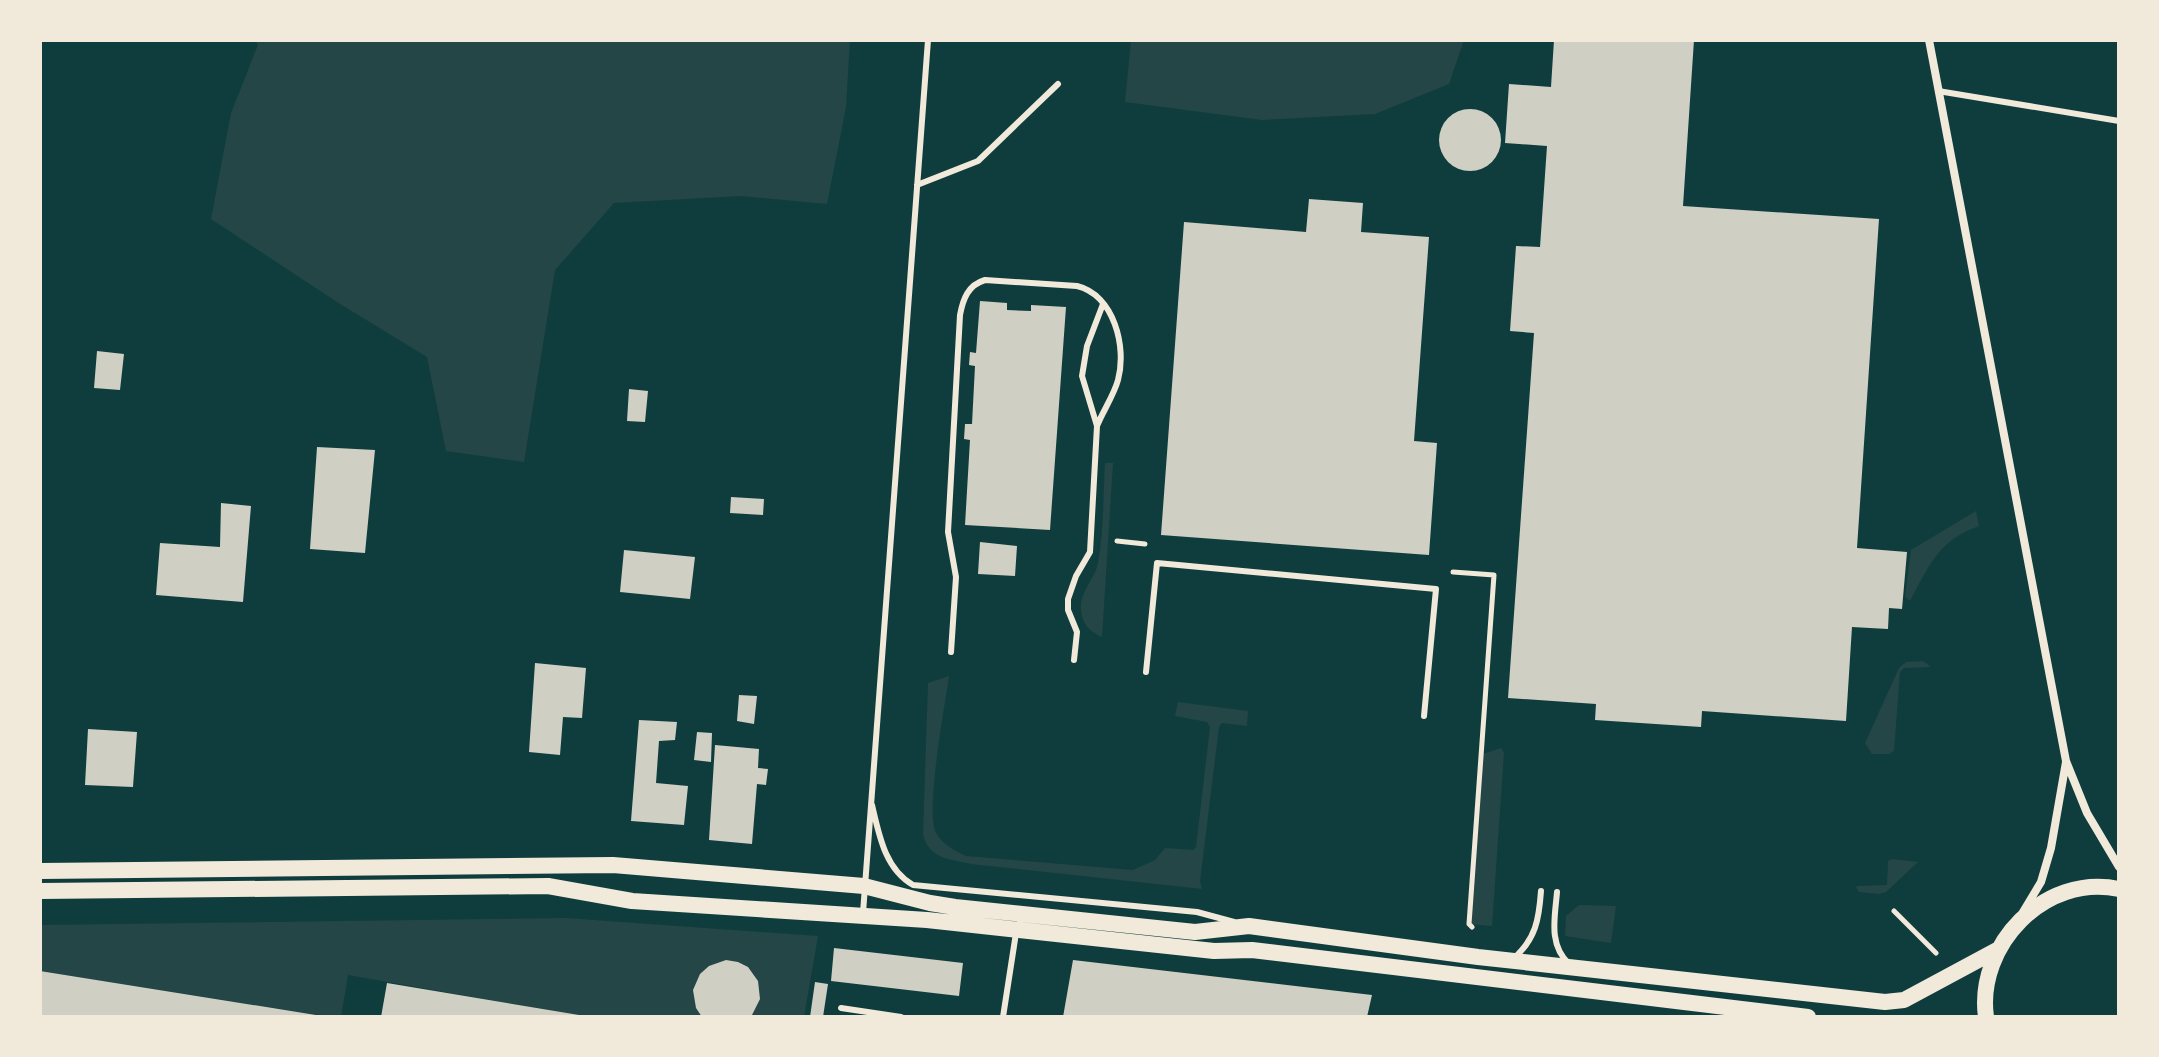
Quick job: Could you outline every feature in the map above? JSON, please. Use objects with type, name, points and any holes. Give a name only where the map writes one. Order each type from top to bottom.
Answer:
[{"type":"main road","points":[[40,871],[613,865],[864,886],[930,903],[970,909],[1195,932],[1249,926],[1511,961],[1885,1002],[1904,1000],[1997,950]]},
{"type":"main road","points":[[40,891],[548,886],[632,901],[927,920],[1214,951],[1252,950],[1808,1017]]},
{"type":"main road","points":[[1986,1017],[1987,977],[1997,950],[2018,921],[2049,900],[2077,889],[2108,886],[2119,889]]},
{"type":"street","points":[[1929,40],[2066,761],[2087,813],[2119,867]]},
{"type":"street","points":[[2018,921],[2041,882],[2057,820],[2066,761]]},
{"type":"lane","points":[[863,917],[928,40]]},
{"type":"lane","points":[[917,185],[978,161],[1058,84]]},
{"type":"lane","points":[[1938,91],[2119,121]]},
{"type":"lane","points":[[951,652],[956,577],[948,532],[963,301],[977,282],[1077,286],[1088,289],[1103,304],[1116,327],[1121,344],[1118,380],[1097,426]]},
{"type":"lane","points":[[1074,660],[1077,632],[1068,610],[1068,599],[1076,576],[1090,552],[1097,426],[1082,376],[1087,346],[1103,304]]},
{"type":"lane","points":[[1146,672],[1157,563],[1436,589],[1424,716]]},
{"type":"lane","points":[[870,796],[880,841],[892,866],[900,878],[913,885],[1197,912],[1249,926]]},
{"type":"lane","points":[[1511,961],[1526,948],[1538,923],[1541,891]]},
{"type":"lane","points":[[1557,892],[1554,934],[1561,955],[1575,968]]},
{"type":"lane","points":[[1003,1017],[1017,929]]},
{"type":"lane","points":[[841,1008],[901,1017]]},
{"type":"path","points":[[1117,541],[1149,544]]},
{"type":"path","points":[[1447,571],[1494,575],[1469,924],[1474,931]]},
{"type":"path","points":[[1894,911],[1932,946],[1941,961]]},
{"type":"shaded area","points":[[255,40],[850,40],[846,107],[827,204],[741,196],[614,203],[555,270],[524,462],[446,451],[427,357],[211,219],[231,113],[258,45]]},
{"type":"shaded area","points":[[1131,40],[1464,40],[1449,84],[1375,114],[1262,120],[1125,102]]},
{"type":"shaded area","points":[[1105,463],[1113,463],[1102,637],[1087,626],[1081,603],[1098,563]]},
{"type":"shaded area","points":[[1976,511],[1979,526],[1944,547],[1910,601],[1905,597],[1911,550]]},
{"type":"shaded area","points":[[1923,661],[1931,667],[1904,668],[1900,672],[1894,751],[1872,754],[1865,743],[1899,668],[1906,662]]},
{"type":"shaded area","points":[[949,676],[934,782],[933,821],[942,841],[966,856],[1133,870],[1155,860],[1165,848],[1193,850],[1196,847],[1210,727],[1207,722],[1175,716],[1178,702],[1248,711],[1247,726],[1222,723],[1219,727],[1200,881],[1202,889],[971,864],[948,859],[930,849],[923,834],[928,683]]},
{"type":"shaded area","points":[[1501,748],[1504,753],[1492,926],[1469,924],[1480,755]]},
{"type":"shaded area","points":[[1888,861],[1918,862],[1886,892],[1859,892],[1858,886],[1887,885]]},
{"type":"shaded area","points":[[1579,905],[1616,906],[1611,943],[1565,936],[1566,916]]},
{"type":"shaded area","points":[[566,918],[818,936],[804,1017],[587,1017],[348,975],[341,1017],[331,1017],[40,971],[40,925]]},
{"type":"building","points":[[1554,40],[1694,40],[1683,206],[1879,219],[1857,548],[1907,552],[1902,609],[1889,608],[1888,629],[1852,627],[1846,721],[1702,711],[1701,727],[1595,720],[1596,704],[1508,698],[1534,333],[1510,331],[1516,246],[1540,247],[1547,146],[1505,143],[1509,84],[1551,87]]},
{"type":"building","points":[[1470,109],[1492,118],[1501,140],[1492,162],[1470,171],[1448,162],[1439,140],[1448,118]]},
{"type":"building","points":[[1309,199],[1363,203],[1361,232],[1429,237],[1414,441],[1437,443],[1429,555],[1161,535],[1184,222],[1306,232]]},
{"type":"building","points":[[980,301],[1007,303],[1007,310],[1031,311],[1031,305],[1066,307],[1050,530],[965,525],[970,440],[964,439],[965,424],[972,424],[975,366],[969,365],[970,352],[976,353]]},
{"type":"building","points":[[97,351],[124,354],[120,390],[94,388]]},
{"type":"building","points":[[629,389],[648,391],[645,422],[627,421]]},
{"type":"building","points":[[317,447],[375,450],[365,553],[310,549]]},
{"type":"building","points":[[731,497],[764,499],[763,515],[730,513]]},
{"type":"building","points":[[221,503],[251,506],[243,602],[156,595],[160,543],[220,547]]},
{"type":"building","points":[[980,542],[1017,546],[1015,576],[978,574]]},
{"type":"building","points":[[624,550],[695,557],[690,599],[620,592]]},
{"type":"building","points":[[535,663],[586,668],[582,718],[563,717],[560,755],[529,752]]},
{"type":"building","points":[[739,695],[757,696],[754,724],[737,721]]},
{"type":"building","points":[[639,720],[677,722],[675,740],[659,741],[656,783],[688,786],[684,825],[631,821]]},
{"type":"building","points":[[88,729],[137,732],[133,787],[85,785]]},
{"type":"building","points":[[697,732],[712,733],[711,762],[694,760]]},
{"type":"building","points":[[715,745],[759,749],[758,768],[768,769],[766,785],[757,784],[752,844],[709,840]]},
{"type":"building","points":[[834,948],[963,963],[959,996],[831,981]]},
{"type":"building","points":[[726,960],[748,967],[758,981],[760,999],[751,1017],[702,1017],[696,1008],[693,990],[700,974],[709,966]]},
{"type":"building","points":[[1073,960],[1372,995],[1367,1017],[1063,1017]]},
{"type":"building","points":[[40,971],[316,1015],[316,1017],[40,1017]]},
{"type":"building","points":[[815,982],[828,984],[823,1017],[810,1017]]},
{"type":"building","points":[[387,983],[579,1015],[579,1017],[381,1017]]}]
